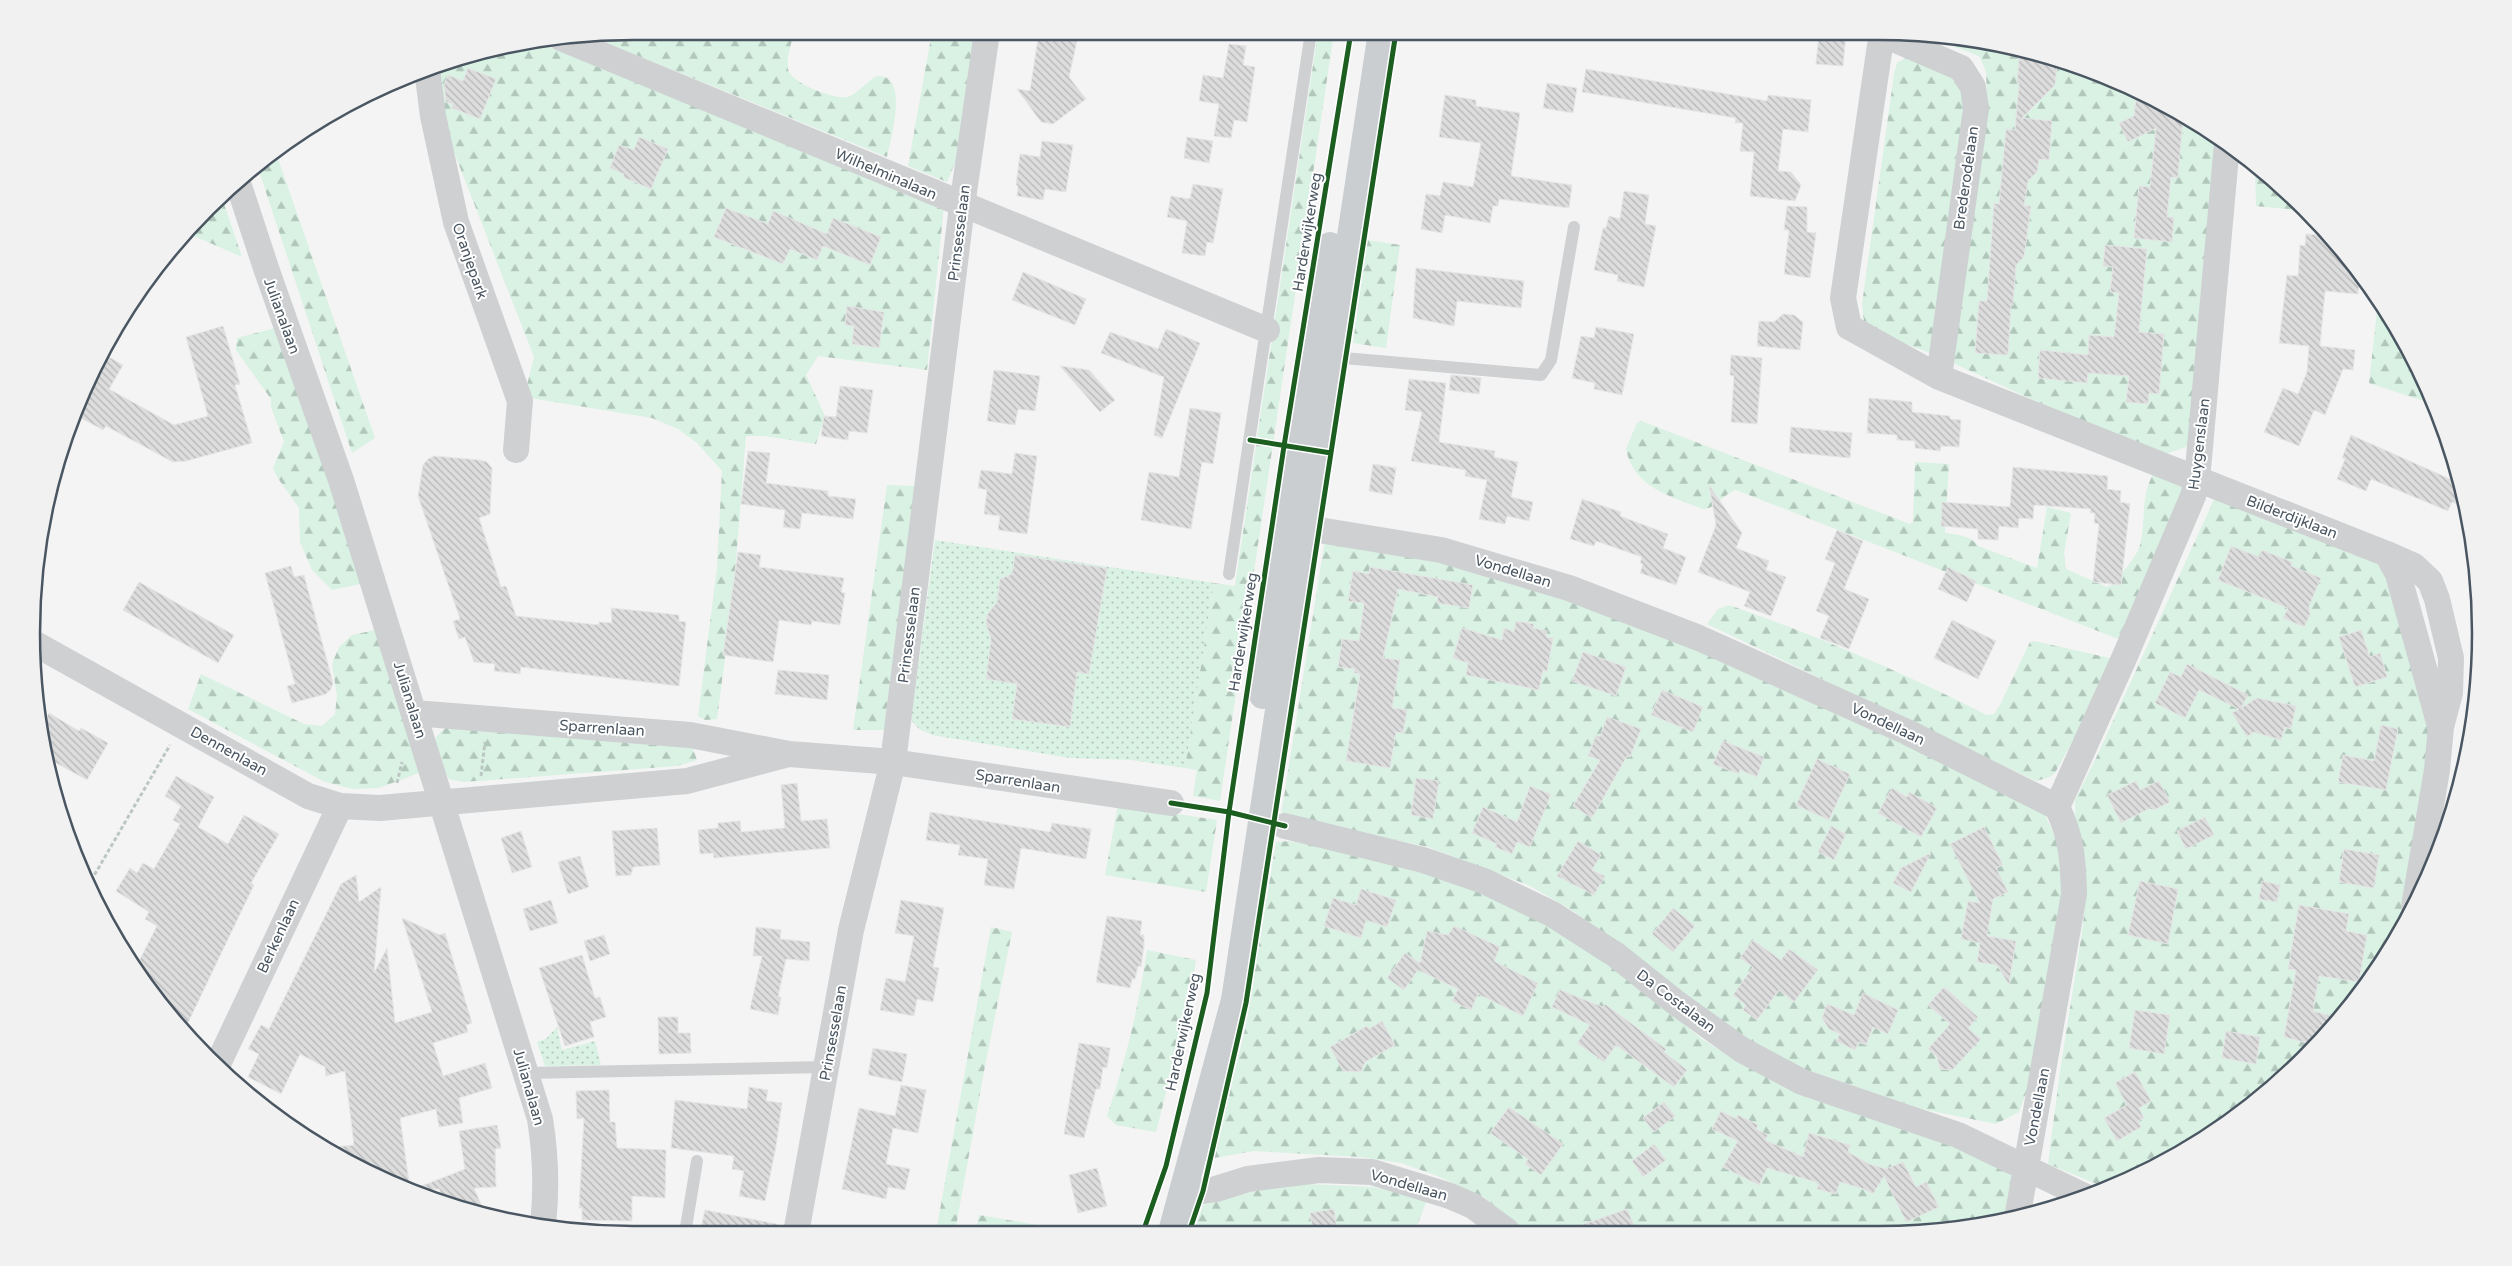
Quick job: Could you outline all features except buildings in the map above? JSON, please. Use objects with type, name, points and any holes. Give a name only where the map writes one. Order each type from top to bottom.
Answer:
[{"type":"main road","name":"Harderwijkerweg","points":[[1158,1226],[1174,1176],[1220,997],[1298,448],[1363,40]]},
{"type":"main road","points":[[1174,1226],[1235,1000],[1264,820],[1381,40]]},
{"type":"street","name":"Prinsesselaan","points":[[797,1226],[852,930],[893,762],[962,206],[986,40]]},
{"type":"street","name":"Brederodelaan","points":[[1881,40],[1843,298],[1850,327],[1939,377],[2197,480]]},
{"type":"street","name":"Brederodelaan","points":[[1899,41],[1961,68],[1973,87],[1976,109],[1939,377]]},
{"type":"street","name":"Wilhelminalaan","points":[[573,43],[962,206],[1267,330]]},
{"type":"street","name":"Oranjepark","points":[[428,76],[433,116],[456,222],[520,401],[516,450]]},
{"type":"street","name":"Huygenslaan","points":[[2057,807],[2194,496],[2226,153]]},
{"type":"street","name":"Julianalaan","points":[[240,189],[266,271],[341,480],[540,1119],[546,1155],[547,1187],[544,1219]]},
{"type":"street","name":"Bilderdijklaan","points":[[2197,480],[2387,554],[2398,574],[2441,727],[2437,770],[2419,878]]},
{"type":"street","name":"Vondellaan","points":[[1319,530],[1441,550],[1569,588],[1699,638],[1907,732],[2057,807],[2067,828],[2073,859],[2074,894],[2043,1082],[2025,1166],[2019,1209]]},
{"type":"street","name":"Dennenlaan","points":[[40,647],[308,796],[340,806],[380,808],[440,802]]},
{"type":"street","name":"Sparrenlaan","points":[[414,714],[690,735],[788,754],[893,762],[1171,803]]},
{"type":"street","name":"Sparrenlaan","points":[[440,802],[687,781],[788,754]]},
{"type":"street","name":"Berkenlaan","points":[[221,1058],[340,806]]},
{"type":"street","name":"Da Costalaan","points":[[1285,826],[1423,860],[1484,881],[1552,914],[1616,955],[1675,1002],[1742,1050],[1794,1077],[1958,1135],[2077,1192]]},
{"type":"street","name":"Vondellaan","points":[[1184,1194],[1216,1189],[1248,1179],[1319,1170],[1372,1172],[1450,1196],[1473,1206],[1500,1226]]},
{"type":"lane","name":"Harderwijkerweg","points":[[1229,574],[1310,40]]},
{"type":"lane","points":[[1332,357],[1541,375],[1551,360],[1574,227]]},
{"type":"lane","points":[[526,1073],[827,1067]]},
{"type":"lane","points":[[686,1226],[697,1161]]},
{"type":"path","points":[[474,799],[482,772],[486,719]]},
{"type":"path","points":[[93,877],[182,725]]},
{"type":"green space","points":[[792,40],[788,55],[788,69],[796,80],[804,85],[833,96],[848,97],[875,77],[888,79],[893,86],[896,97],[896,110],[887,157],[601,41]]},
{"type":"green space","points":[[931,40],[974,40],[957,158],[947,182],[908,166]]},
{"type":"green space","points":[[1317,40],[1333,40],[1220,801],[1193,796],[1197,770],[1185,768],[1214,583],[1235,586]]},
{"type":"green space","points":[[1946,44],[1995,51],[2070,71],[2106,85],[2176,119],[2219,148],[2194,434],[2186,447],[2165,454],[2121,440],[1953,363],[1987,95],[1986,72],[1980,57]]},
{"type":"green space","points":[[548,46],[944,206],[927,370],[818,356],[806,375],[825,416],[816,444],[764,436],[746,436],[733,597],[717,719],[705,720],[698,716],[717,568],[722,471],[697,443],[678,429],[652,418],[524,397],[534,357],[452,147],[435,74],[480,60]]},
{"type":"green space","points":[[1911,55],[1953,70],[1967,102],[1930,353],[1893,339],[1864,322],[1862,304],[1894,74],[1897,63]]},
{"type":"green space","points":[[278,159],[375,438],[352,453],[260,173]]},
{"type":"green space","points":[[2255,175],[2294,210],[2256,206]]},
{"type":"green space","points":[[224,204],[242,257],[192,236]]},
{"type":"green space","points":[[1367,240],[1400,245],[1386,348],[1353,343]]},
{"type":"green space","points":[[2377,312],[2393,337],[2425,401],[2369,383]]},
{"type":"green space","points":[[278,327],[365,583],[332,590],[312,570],[300,542],[299,508],[277,477],[273,468],[284,442],[271,407],[271,399],[236,350],[237,338]]},
{"type":"green space","points":[[1641,421],[1910,524],[1913,522],[1915,462],[1949,464],[1945,533],[1967,538],[1978,546],[2037,568],[2047,507],[2071,513],[2064,554],[2066,569],[2107,587],[2117,580],[2139,549],[2145,497],[2147,488],[2156,470],[2188,483],[2126,642],[1736,490],[1712,507],[1703,509],[1666,495],[1645,482],[1630,462],[1626,449],[1637,423]]},
{"type":"green space","points":[[887,485],[915,486],[884,730],[853,730]]},
{"type":"green space","points":[[2217,493],[2374,559],[2389,582],[2433,736],[2409,899],[2393,929],[2349,994],[2325,1024],[2270,1079],[2208,1126],[2175,1147],[2098,1184],[2048,1164],[2060,1071],[2083,926],[2086,884],[2076,832],[2075,800]]},
{"type":"green space","points":[[935,540],[1214,583],[1185,768],[1131,760],[1070,758],[932,735],[919,729],[911,720]]},
{"type":"green space","points":[[1325,540],[1443,558],[1673,636],[1854,717],[2045,815],[2062,851],[2065,889],[2040,1055],[2019,1112],[1996,1124],[1922,1109],[1797,1067],[1749,1044],[1627,950],[1570,909],[1528,885],[1428,847],[1281,815]]},
{"type":"green space","points":[[1732,606],[1829,643],[1893,670],[1987,715],[1994,714],[2000,705],[2030,642],[2034,641],[2114,659],[2108,676],[2055,773],[2050,777],[2036,781],[1707,624],[1718,609]]},
{"type":"green space","points":[[380,629],[419,773],[379,788],[353,789],[325,782],[188,709],[201,674],[304,724],[322,726],[335,714],[337,696],[332,664],[339,647],[352,635]]},
{"type":"green space","points":[[446,727],[682,745],[693,749],[697,760],[677,766],[463,782],[449,779],[438,759],[436,737]]},
{"type":"green space","points":[[1118,805],[1217,820],[1206,892],[1105,875]]},
{"type":"green space","points":[[1289,841],[1333,849],[1445,879],[1474,889],[1518,909],[1599,955],[1702,1039],[1744,1066],[2003,1164],[2020,1174],[2014,1210],[1956,1221],[1918,1225],[1517,1226],[1484,1197],[1435,1175],[1401,1163],[1361,1157],[1254,1151],[1214,1158],[1246,1025],[1276,842]]},
{"type":"green space","points":[[991,927],[1012,932],[956,1226],[937,1226]]},
{"type":"green space","points":[[1147,950],[1196,960],[1191,995],[1156,1132],[1116,1125],[1107,1116],[1131,1034]]},
{"type":"green space","points":[[557,1027],[562,1050],[595,1041],[601,1065],[545,1066],[537,1042],[547,1038]]},
{"type":"green space","points":[[1286,1183],[1373,1187],[1427,1200],[1417,1226],[1196,1226],[1203,1205]]},
{"type":"green space","points":[[979,1215],[1043,1226],[977,1226]]},
{"type":"cycle path","points":[[1145,1226],[1166,1166],[1207,993],[1229,812],[1284,446],[1350,40]]},
{"type":"cycle path","points":[[1191,1226],[1203,1191],[1246,1003],[1395,40]]},
{"type":"cycle path","points":[[1250,440],[1331,453]]},
{"type":"cycle path","points":[[1171,803],[1229,812],[1285,826]]}]
